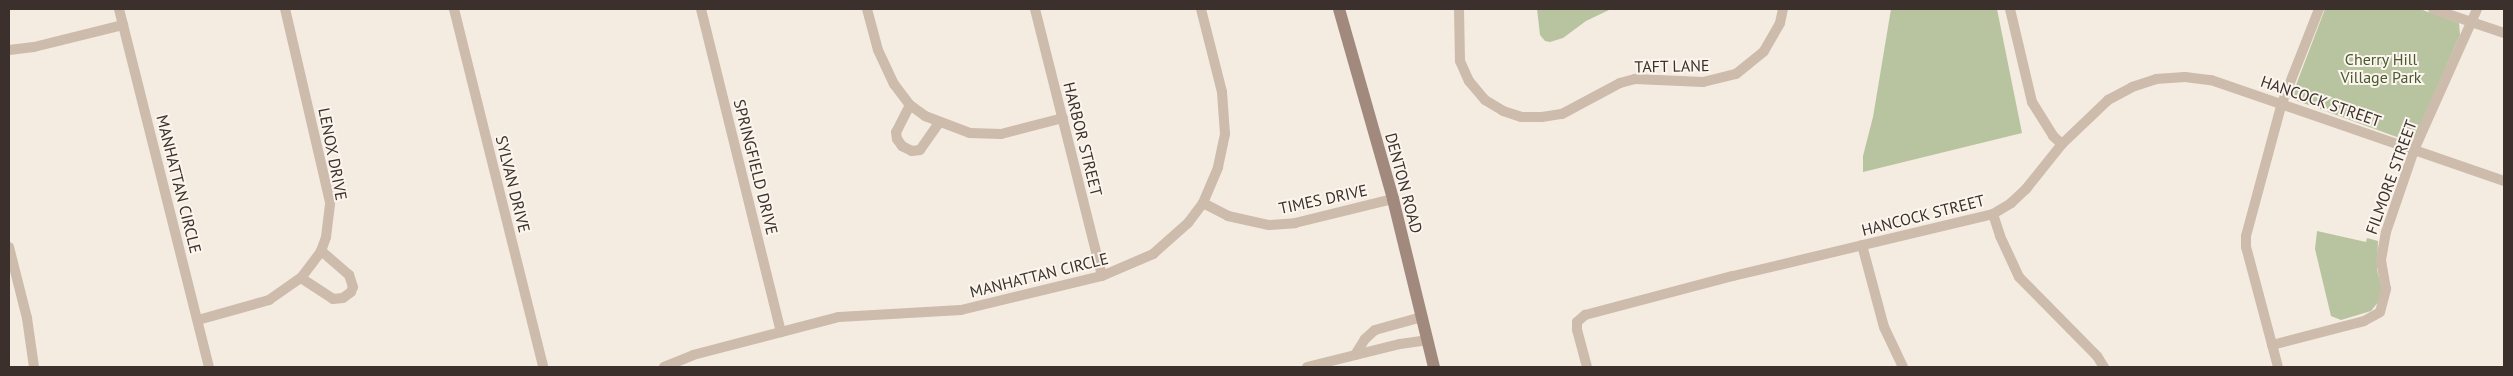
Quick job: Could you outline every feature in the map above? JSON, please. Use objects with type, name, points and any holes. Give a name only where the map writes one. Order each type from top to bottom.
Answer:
[{"type":"street","name":"MANHATTAN CIRCLE","points":[[119,9],[209,367]]},
{"type":"street","name":"LENOX DRIVE","points":[[198,320],[269,300],[301,278],[321,251],[326,237],[330,202],[285,9]]},
{"type":"street","name":"SYLVAN DRIVE","points":[[454,9],[543,367]]},
{"type":"street","name":"SPRINGFIELD DRIVE","points":[[701,9],[781,332]]},
{"type":"street","points":[[868,9],[878,50],[894,84],[910,105],[939,123],[970,133],[1001,134],[1063,118]]},
{"type":"street","name":"HARBOR STREET","points":[[1035,9],[1102,276]]},
{"type":"street","name":"MANHATTAN CIRCLE","points":[[664,367],[693,355],[839,318],[961,310],[1102,276],[1152,254],[1188,224],[1203,203],[1218,167],[1225,134],[1222,92],[1201,9]]},
{"type":"street","name":"DENTON ROAD","points":[[1339,9],[1393,199],[1434,367]]},
{"type":"street","name":"TAFT LANE","points":[[1459,9],[1460,61],[1468,81],[1485,100],[1503,111],[1522,117],[1562,114],[1620,83],[1635,79],[1703,82],[1736,74],[1764,51],[1780,23],[1783,9]]},
{"type":"street","points":[[2010,9],[2032,102],[2053,136],[2062,144]]},
{"type":"street","points":[[2278,367],[2246,248],[2246,236],[2282,103],[2319,9]]},
{"type":"street","points":[[2433,9],[2504,33]]},
{"type":"street","name":"FILMORE STREET","points":[[2272,345],[2364,321],[2380,312],[2386,290],[2382,250],[2414,150],[2477,9]]},
{"type":"street","points":[[9,50],[34,47],[123,26]]},
{"type":"street","name":"HANCOCK STREET","points":[[1587,367],[1577,330],[1577,322],[1585,315],[1993,214],[2011,203],[2026,189],[2062,144],[2108,100],[2132,87],[2156,79],[2185,77],[2211,80],[2504,181]]},
{"type":"street","points":[[910,105],[896,132],[897,139],[907,149],[912,151],[920,150],[939,123]]},
{"type":"street","name":"TIMES DRIVE","points":[[1203,203],[1228,216],[1269,225],[1295,224],[1393,199]]},
{"type":"street","points":[[1993,214],[2000,236],[2019,277],[2097,356],[2104,367]]},
{"type":"street","points":[[1862,245],[1884,327],[1902,367]]},
{"type":"street","points":[[9,247],[27,318],[34,367]]},
{"type":"street","points":[[301,278],[333,299],[343,298],[351,292],[353,287],[349,275],[321,251]]},
{"type":"street","points":[[1355,355],[1365,339],[1375,330],[1422,318]]},
{"type":"street","points":[[1307,367],[1428,340]]},
{"type":"green space","points":[[1537,9],[1611,9],[1586,21],[1563,38],[1550,42],[1545,41],[1540,35]]},
{"type":"green space","points":[[1891,9],[1997,9],[2022,133],[1863,172],[1863,156],[1873,117]]},
{"type":"green space","name":"Cherry Hill Village Park","points":[[2325,9],[2420,9],[2459,23],[2460,35],[2416,135],[2412,139],[2405,140],[2295,100],[2293,93]]},
{"type":"green space","points":[[2317,231],[2366,242],[2367,238],[2378,241],[2377,270],[2382,289],[2379,301],[2371,311],[2341,320],[2331,316],[2315,249]]}]
